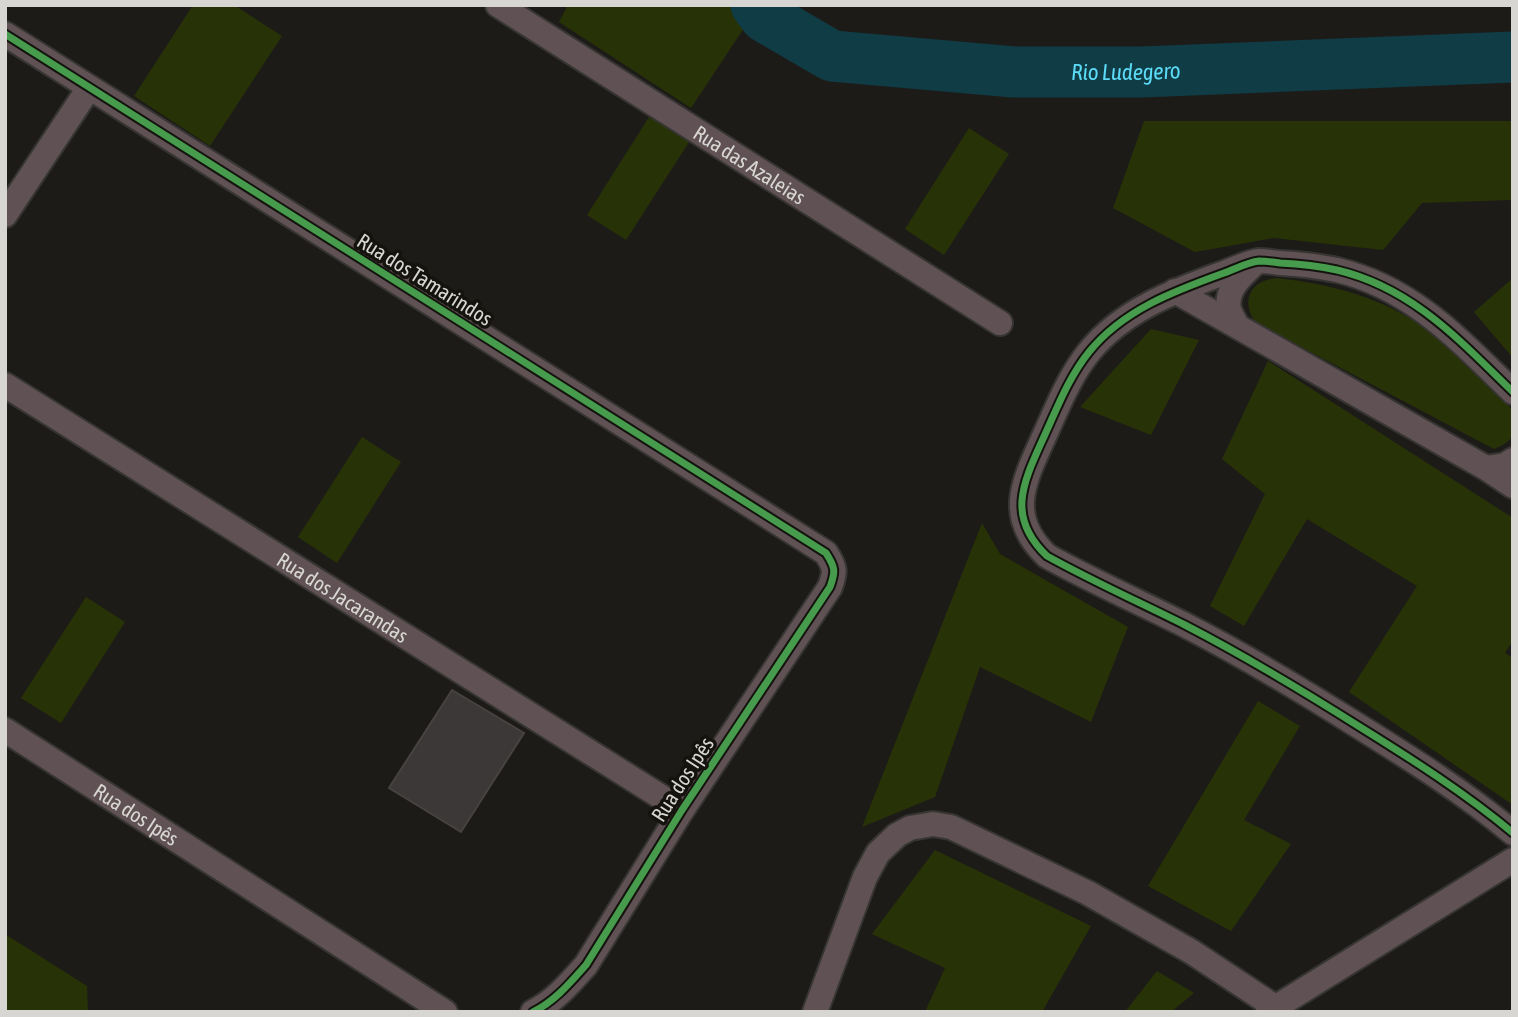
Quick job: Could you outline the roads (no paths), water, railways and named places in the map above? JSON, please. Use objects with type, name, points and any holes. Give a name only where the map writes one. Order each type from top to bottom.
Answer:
[{"type":"street","name":"Rua das Azaleias","points":[[498,5],[1000,323]]},
{"type":"street","name":"Rua dos Tamarindos","points":[[5,34],[826,553]]},
{"type":"street","points":[[5,215],[89,88]]},
{"type":"street","points":[[1237,326],[1229,308],[1231,295],[1235,283],[1258,261]]},
{"type":"street","points":[[1513,393],[1443,325],[1408,299],[1340,271],[1303,264],[1258,261],[1175,291],[1132,313],[1109,331],[1088,353],[1066,390],[1026,478],[1022,501],[1024,524],[1035,544],[1047,556],[1185,625],[1311,696],[1439,777],[1513,833]]},
{"type":"street","points":[[1175,291],[1513,486]]},
{"type":"street","name":"Rua dos Jacarandas","points":[[5,385],[682,810]]},
{"type":"street","points":[[1486,468],[1505,465],[1513,460]]},
{"type":"street","name":"Rua dos Ipês","points":[[533,1012],[566,988],[586,965],[682,810],[830,587],[834,577],[834,565],[826,553]]},
{"type":"street","name":"Rua dos Ipês","points":[[5,730],[444,1012]]},
{"type":"street","points":[[816,1012],[865,877],[878,853],[897,835],[910,828],[933,824],[951,827],[1088,893],[1192,952],[1271,1010],[1513,860]]},
{"type":"waterway","name":"Rio Ludegero","points":[[756,5],[765,17],[832,56],[1014,72],[1142,72],[1513,57]]}]
